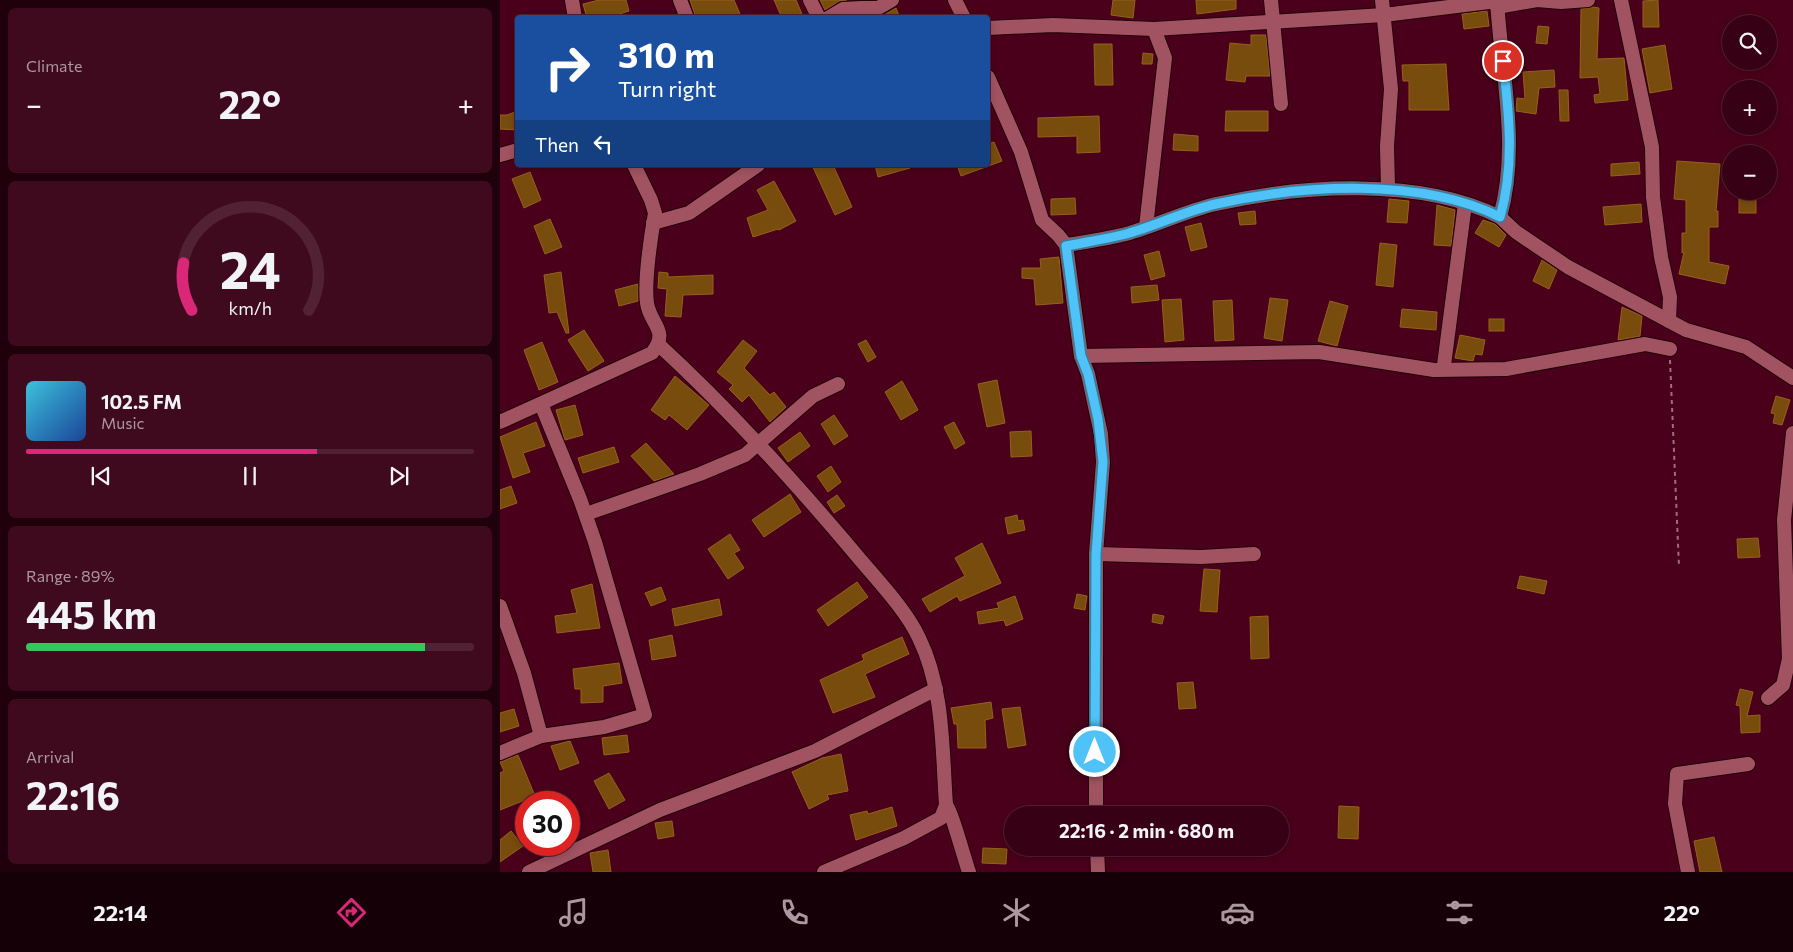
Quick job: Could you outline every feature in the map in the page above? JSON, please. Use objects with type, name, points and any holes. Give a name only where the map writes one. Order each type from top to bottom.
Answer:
[{"type":"street","points":[[572,0],[574,15]]},
{"type":"street","points":[[680,0],[686,15]]},
{"type":"street","points":[[810,0],[818,15]]},
{"type":"street","points":[[833,15],[843,9],[880,7],[892,0]]},
{"type":"street","points":[[955,0],[962,15]]},
{"type":"street","points":[[1271,0],[1281,104]]},
{"type":"street","points":[[1382,0],[1391,89],[1387,146],[1388,188]]},
{"type":"street","points":[[990,28],[1053,25],[1154,30],[1384,15],[1537,0],[1561,2],[1588,0]]},
{"type":"street","points":[[1621,0],[1652,147],[1653,197],[1661,257],[1670,297],[1669,321]]},
{"type":"street","points":[[1497,3],[1509,114],[1508,189],[1500,217]]},
{"type":"street","points":[[1146,227],[1165,58],[1154,30]]},
{"type":"street","points":[[990,82],[1021,152],[1042,220],[1058,235],[1066,246],[1081,356],[1088,374],[1101,434],[1102,453],[1096,554],[1096,806]]},
{"type":"street","points":[[500,155],[515,151]]},
{"type":"street","points":[[500,422],[652,353],[659,345],[661,335],[647,304],[655,213],[651,200],[635,167]]},
{"type":"street","points":[[653,223],[689,213],[755,167]]},
{"type":"street","points":[[1066,246],[1126,234],[1215,204],[1271,194],[1388,188],[1439,196],[1500,217],[1516,232],[1568,266],[1669,321],[1708,338],[1746,347],[1793,378]]},
{"type":"street","points":[[1444,365],[1465,204]]},
{"type":"street","points":[[1081,356],[1319,352],[1434,370],[1506,369],[1646,344],[1670,349]]},
{"type":"street","points":[[659,345],[758,442],[815,505],[895,602],[919,637],[936,689],[946,805],[941,818],[904,838],[824,872]]},
{"type":"street","points":[[586,514],[700,474],[744,455],[813,396],[838,384]]},
{"type":"street","points":[[500,753],[541,736],[604,727],[645,715],[586,514],[541,404]]},
{"type":"street","points":[[1768,698],[1783,685],[1789,659],[1784,520],[1793,433]]},
{"type":"street","points":[[1096,554],[1201,557],[1254,554]]},
{"type":"street","points":[[500,606],[524,673],[541,736]]},
{"type":"street","points":[[529,872],[660,810],[815,751],[936,689]]},
{"type":"street","points":[[1688,872],[1675,804],[1677,774],[1748,764]]},
{"type":"street","points":[[946,805],[950,808],[955,833],[969,872]]},
{"type":"street","points":[[1097,856],[1098,872]]},
{"type":"path","points":[[1670,349],[1679,567]]},
{"type":"building","points":[[599,0],[626,0],[629,11],[616,15],[586,15],[583,4]]},
{"type":"building","points":[[690,0],[734,0],[740,14],[738,15],[695,15]]},
{"type":"building","points":[[774,0],[796,0],[802,14],[781,15]]},
{"type":"building","points":[[820,0],[847,0],[839,1],[825,10]]},
{"type":"building","points":[[1113,0],[1135,0],[1133,18],[1111,15]]},
{"type":"building","points":[[1196,0],[1236,0],[1236,9],[1197,14]]},
{"type":"building","points":[[1658,0],[1659,27],[1643,27],[1643,1]]},
{"type":"building","points":[[896,8],[899,15],[884,15]]},
{"type":"building","points":[[1599,8],[1597,59],[1624,58],[1628,100],[1595,103],[1594,95],[1600,94],[1598,77],[1580,78],[1581,9]]},
{"type":"building","points":[[1487,11],[1489,26],[1464,29],[1462,14]]},
{"type":"building","points":[[1538,26],[1549,27],[1547,44],[1536,43]]},
{"type":"building","points":[[1251,35],[1266,35],[1270,76],[1246,76],[1245,82],[1226,80],[1230,43],[1251,45]]},
{"type":"building","points":[[1094,44],[1112,44],[1113,85],[1095,85]]},
{"type":"building","points":[[1665,45],[1672,89],[1650,93],[1642,49]]},
{"type":"building","points":[[1143,53],[1153,54],[1152,64],[1142,64]]},
{"type":"building","points":[[1446,64],[1449,110],[1409,110],[1409,81],[1403,81],[1402,65]]},
{"type":"building","points":[[1554,70],[1555,87],[1539,88],[1536,114],[1516,111],[1517,98],[1525,99],[1523,72]]},
{"type":"building","points":[[1559,90],[1568,90],[1569,121],[1560,121]]},
{"type":"building","points":[[1226,111],[1268,111],[1268,131],[1225,131]]},
{"type":"building","points":[[515,112],[515,130],[500,129],[500,115]]},
{"type":"building","points":[[1099,116],[1100,152],[1077,153],[1077,136],[1038,137],[1038,118]]},
{"type":"building","points":[[1174,134],[1198,136],[1198,151],[1173,150]]},
{"type":"building","points":[[994,142],[1002,161],[990,165],[990,143]]},
{"type":"building","points":[[1677,161],[1720,164],[1716,211],[1718,211],[1718,227],[1709,227],[1709,262],[1729,266],[1725,284],[1679,274],[1684,252],[1682,253],[1682,233],[1686,233],[1686,200],[1674,199]]},
{"type":"building","points":[[1639,162],[1640,174],[1611,176],[1611,164]]},
{"type":"building","points":[[813,167],[834,167],[852,207],[835,215]]},
{"type":"building","points":[[876,167],[910,167],[910,168],[878,177]]},
{"type":"building","points":[[958,167],[986,167],[961,176]]},
{"type":"building","points":[[530,172],[541,200],[524,208],[512,179]]},
{"type":"building","points":[[774,181],[796,221],[779,230],[753,237],[747,218],[768,210],[757,190]]},
{"type":"building","points":[[1075,198],[1076,214],[1051,215],[1051,199]]},
{"type":"building","points":[[1389,199],[1409,201],[1407,223],[1387,222]]},
{"type":"building","points":[[1739,200],[1756,200],[1756,213],[1739,213]]},
{"type":"building","points":[[1641,204],[1642,222],[1605,225],[1603,207]]},
{"type":"building","points":[[1437,205],[1455,210],[1451,246],[1434,245]]},
{"type":"building","points":[[1255,211],[1256,224],[1240,225],[1238,213]]},
{"type":"building","points":[[550,219],[562,247],[545,254],[534,226]]},
{"type":"building","points":[[1483,220],[1495,224],[1506,235],[1499,247],[1475,233]]},
{"type":"building","points":[[1201,223],[1207,247],[1191,251],[1185,227]]},
{"type":"building","points":[[1380,243],[1397,245],[1393,287],[1376,285]]},
{"type":"building","points":[[1159,251],[1165,276],[1151,280],[1144,255]]},
{"type":"building","points":[[1059,257],[1063,303],[1036,305],[1034,279],[1022,278],[1022,268],[1041,268],[1040,259]]},
{"type":"building","points":[[1542,260],[1557,270],[1549,289],[1533,281]]},
{"type":"building","points":[[561,272],[569,333],[566,333],[557,312],[549,313],[544,275]]},
{"type":"building","points":[[659,272],[668,273],[668,277],[713,275],[713,294],[683,295],[681,317],[665,316],[667,289],[658,288]]},
{"type":"building","points":[[638,284],[638,301],[619,306],[615,290]]},
{"type":"building","points":[[1157,285],[1159,300],[1132,303],[1131,287]]},
{"type":"building","points":[[1270,298],[1288,300],[1282,341],[1264,338]]},
{"type":"building","points":[[1181,299],[1184,340],[1165,342],[1162,300]]},
{"type":"building","points":[[1232,300],[1234,340],[1215,341],[1213,301]]},
{"type":"building","points":[[1330,301],[1348,306],[1337,346],[1318,341]]},
{"type":"building","points":[[1622,307],[1642,316],[1640,336],[1618,340]]},
{"type":"building","points":[[1402,309],[1437,312],[1436,330],[1400,327]]},
{"type":"building","points":[[1489,319],[1504,319],[1504,331],[1489,331]]},
{"type":"building","points":[[584,330],[604,361],[588,371],[568,340]]},
{"type":"building","points":[[1460,335],[1485,340],[1482,355],[1475,354],[1473,361],[1455,358]]},
{"type":"building","points":[[743,340],[757,351],[744,368],[770,395],[774,392],[786,407],[770,422],[749,395],[742,402],[729,389],[733,385],[717,372]]},
{"type":"building","points":[[866,340],[876,357],[868,362],[858,344]]},
{"type":"building","points":[[542,342],[558,382],[539,390],[524,350]]},
{"type":"building","points":[[675,376],[709,405],[687,430],[669,415],[665,420],[651,410]]},
{"type":"building","points":[[997,380],[1005,423],[987,427],[978,384]]},
{"type":"building","points":[[902,381],[918,410],[901,420],[885,392]]},
{"type":"building","points":[[1776,396],[1790,400],[1782,425],[1773,423],[1775,414],[1771,413]]},
{"type":"building","points":[[575,405],[583,435],[565,440],[556,410]]},
{"type":"building","points":[[834,415],[848,436],[834,445],[821,424]]},
{"type":"building","points":[[536,422],[545,446],[523,453],[530,472],[513,478],[500,437]]},
{"type":"building","points":[[954,422],[965,443],[955,449],[944,427]]},
{"type":"building","points":[[1031,431],[1032,456],[1011,457],[1010,432]]},
{"type":"building","points":[[800,432],[810,446],[788,462],[778,448]]},
{"type":"building","points":[[646,443],[674,474],[654,481],[631,456]]},
{"type":"building","points":[[614,447],[619,462],[583,473],[578,458]]},
{"type":"building","points":[[831,466],[841,482],[828,492],[817,476]]},
{"type":"building","points":[[511,486],[517,503],[500,509],[500,490]]},
{"type":"building","points":[[790,494],[801,512],[764,537],[752,520]]},
{"type":"building","points":[[837,495],[845,506],[834,513],[827,502]]},
{"type":"building","points":[[1017,515],[1018,521],[1023,520],[1025,530],[1008,534],[1005,518]]},
{"type":"building","points":[[730,534],[740,550],[734,553],[744,568],[728,579],[708,549]]},
{"type":"building","points":[[1758,538],[1760,557],[1738,558],[1737,539]]},
{"type":"building","points":[[982,543],[1001,583],[960,601],[957,596],[930,612],[922,599],[965,576],[955,558]]},
{"type":"building","points":[[1204,569],[1220,570],[1217,612],[1200,611]]},
{"type":"building","points":[[1520,576],[1547,581],[1544,594],[1517,588]]},
{"type":"building","points":[[857,582],[868,597],[828,626],[817,610]]},
{"type":"building","points":[[592,584],[600,628],[557,633],[555,616],[577,613],[571,590]]},
{"type":"building","points":[[661,587],[666,600],[651,606],[645,593]]},
{"type":"building","points":[[1077,594],[1087,596],[1085,610],[1074,608]]},
{"type":"building","points":[[1015,596],[1023,619],[1006,626],[1004,620],[979,624],[977,612],[999,608],[997,603]]},
{"type":"building","points":[[719,599],[722,615],[675,626],[672,609]]},
{"type":"building","points":[[1153,614],[1164,616],[1162,624],[1152,622]]},
{"type":"building","points":[[1268,616],[1269,658],[1251,659],[1250,617]]},
{"type":"building","points":[[672,635],[676,656],[652,660],[649,640]]},
{"type":"building","points":[[902,637],[909,654],[865,674],[875,697],[833,713],[820,680],[864,660],[862,655]]},
{"type":"building","points":[[619,663],[622,683],[603,686],[603,702],[581,703],[581,689],[575,689],[573,669]]},
{"type":"building","points":[[1193,682],[1196,708],[1179,709],[1177,683]]},
{"type":"building","points":[[1740,689],[1753,692],[1747,716],[1760,715],[1760,732],[1741,733],[1740,706],[1736,705]]},
{"type":"building","points":[[991,702],[993,718],[985,720],[986,748],[958,748],[957,724],[954,724],[951,708]]},
{"type":"building","points":[[1020,707],[1026,745],[1008,748],[1002,709]]},
{"type":"building","points":[[514,709],[519,726],[500,732],[500,713]]},
{"type":"building","points":[[627,735],[629,752],[604,755],[602,738]]},
{"type":"building","points":[[570,741],[579,763],[560,770],[551,746]]},
{"type":"building","points":[[841,754],[848,791],[827,795],[829,799],[809,809],[792,772],[822,758]]},
{"type":"building","points":[[518,755],[533,791],[515,791],[515,804],[500,810],[500,773],[504,771],[500,762]]},
{"type":"building","points":[[609,773],[625,800],[609,809],[594,781]]},
{"type":"building","points":[[1339,806],[1359,807],[1358,839],[1338,838]]},
{"type":"building","points":[[892,807],[897,826],[856,840],[850,815],[867,811],[868,814]]},
{"type":"building","points":[[672,821],[674,836],[658,839],[655,823]]},
{"type":"building","points":[[511,831],[515,836],[515,852],[500,862],[500,840]]},
{"type":"building","points":[[1714,837],[1722,872],[1700,872],[1694,841]]},
{"type":"building","points":[[983,848],[1004,849],[1004,856],[1007,856],[1006,864],[982,863]]},
{"type":"building","points":[[608,850],[611,872],[593,872],[590,853]]},
{"type":"route","points":[[1095,752],[1096,554],[1103,462],[1098,419],[1088,374],[1081,356],[1066,246],[1126,234],[1215,204],[1271,194],[1388,188],[1439,196],[1500,217],[1508,189],[1509,114],[1503,61]]}]
